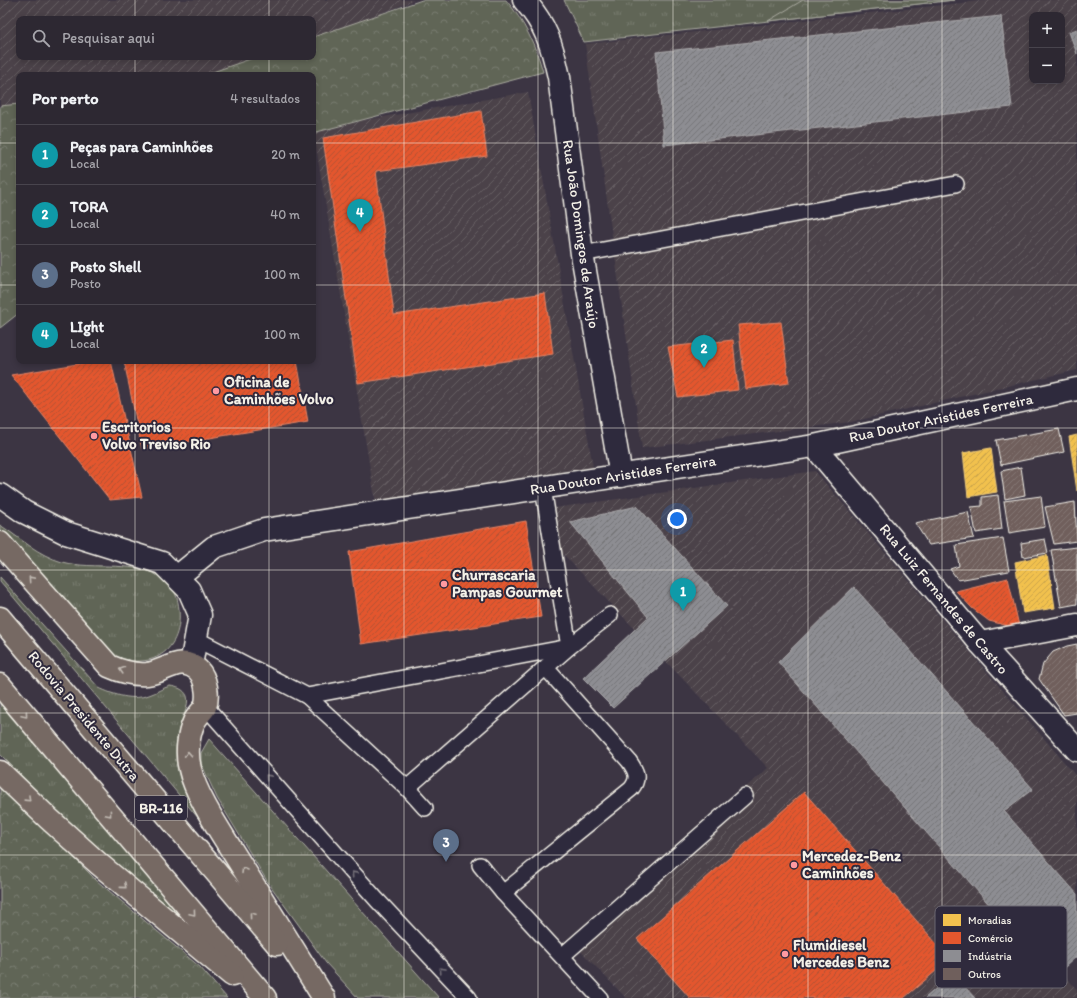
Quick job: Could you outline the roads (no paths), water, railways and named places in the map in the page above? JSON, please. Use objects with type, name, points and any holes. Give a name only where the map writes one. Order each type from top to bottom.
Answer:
[{"type":"highway","points":[[0,543],[109,666],[127,672],[149,674],[175,664],[191,665],[199,671],[204,679],[206,694],[205,706],[194,721],[188,748],[189,768],[196,789],[323,998]]},
{"type":"highway","name":"Rodovia Presidente Dutra","points":[[0,618],[323,998]]},
{"type":"highway","name":"BR-116","points":[[0,685],[265,998]]},
{"type":"highway","points":[[0,772],[99,864],[261,998]]},
{"type":"street","name":"Rua João Domingos de Araújo","points":[[524,0],[540,19],[553,50],[559,77],[582,254],[621,476]]},
{"type":"street","name":"Rua Doutor Aristides Ferreira","points":[[177,577],[214,547],[264,530],[814,446],[1077,389]]},
{"type":"street","name":"Rua Luiz Fernandes de Castro","points":[[814,446],[980,643],[1077,750]]},
{"type":"street","points":[[0,495],[24,512],[66,533],[162,563],[189,590],[200,616],[191,665]]},
{"type":"street","points":[[980,643],[1077,625]]},
{"type":"lane","points":[[582,254],[956,184]]},
{"type":"lane","points":[[543,488],[569,647]]},
{"type":"lane","points":[[407,788],[569,647],[610,614]]},
{"type":"lane","points":[[196,639],[307,696],[407,788],[425,808]]},
{"type":"lane","points":[[307,696],[569,647]]},
{"type":"lane","points":[[503,892],[630,789],[637,778],[636,773],[628,761],[546,668]]},
{"type":"lane","points":[[205,706],[377,900],[469,998]]},
{"type":"lane","points":[[562,956],[745,796]]},
{"type":"lane","points":[[480,865],[600,998]]},
{"type":"place","name":"LIght","points":[[360,232]]},
{"type":"place","name":"TORA","points":[[704,368]]},
{"type":"place","name":"Oficina de Caminhões Volvo","points":[[216,391]]},
{"type":"place","name":"Escritorios Volvo Treviso Rio","points":[[94,436]]},
{"type":"place","name":"Churrascaria Pampas Gourmet","points":[[444,584]]},
{"type":"place","name":"Peças para Caminhões","points":[[683,611]]},
{"type":"place","name":"Posto Shell","points":[[446,862]]},
{"type":"place","name":"Mercedez-Benz Caminhões","points":[[794,865]]},
{"type":"place","name":"Flumidiesel Mercedes Benz","points":[[785,954]]}]
